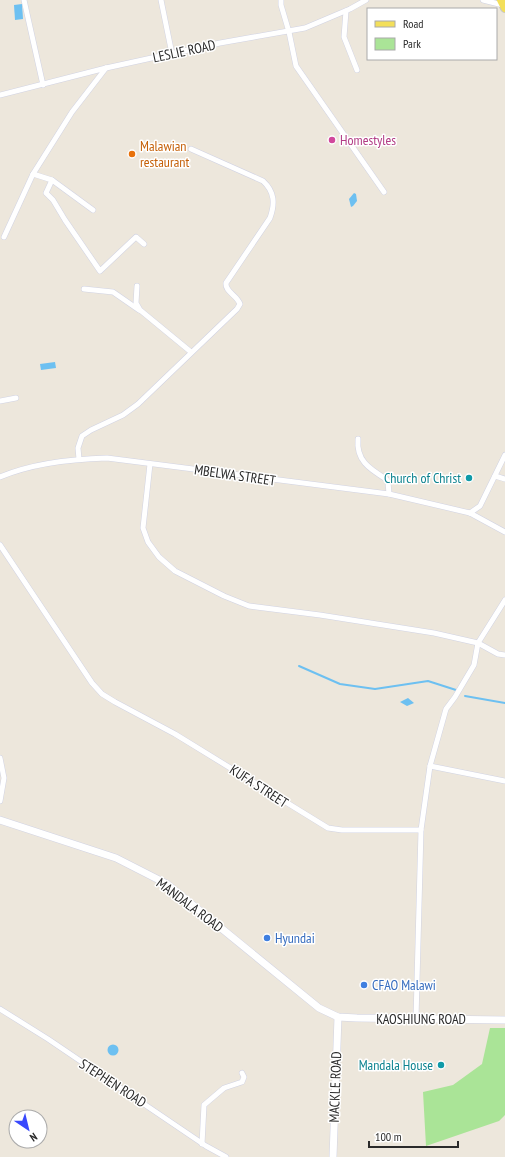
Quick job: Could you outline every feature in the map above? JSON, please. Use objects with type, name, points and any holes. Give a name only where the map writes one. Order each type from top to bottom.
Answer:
[{"type":"street","points":[[24,0],[43,85]]},
{"type":"street","points":[[161,0],[172,54]]},
{"type":"street","points":[[281,0],[296,66],[384,192]]},
{"type":"street","name":"LESLIE ROAD","points":[[0,95],[106,68],[220,43],[289,32],[304,28],[346,11],[365,0]]},
{"type":"street","points":[[483,0],[503,4]]},
{"type":"street","points":[[346,11],[344,37],[357,70]]},
{"type":"street","points":[[4,237],[33,174],[72,112],[106,68]]},
{"type":"street","points":[[79,459],[78,448],[82,436],[91,430],[123,415],[138,404],[191,352],[237,310],[240,304],[239,300],[228,290],[226,283],[270,218],[274,202],[273,194],[263,181],[191,149]]},
{"type":"street","points":[[33,174],[52,180],[93,210]]},
{"type":"street","points":[[52,180],[46,193],[53,200],[100,271],[136,237],[144,244]]},
{"type":"street","points":[[137,286],[136,303],[140,310]]},
{"type":"street","points":[[84,288],[113,292],[140,310],[191,352]]},
{"type":"street","points":[[0,401],[16,398]]},
{"type":"street","points":[[358,439],[359,455],[362,461],[367,467],[386,479],[388,482],[389,494]]},
{"type":"street","points":[[470,513],[480,506],[504,461],[505,455]]},
{"type":"street","name":"MBELWA STREET","points":[[0,477],[24,469],[79,459],[107,458],[389,494],[470,513],[505,532]]},
{"type":"street","points":[[150,464],[143,528],[148,542],[159,557],[175,570],[224,596],[249,606],[388,626],[478,643],[498,654],[505,655]]},
{"type":"street","points":[[495,476],[505,479]]},
{"type":"street","name":"KUFA STREET","points":[[0,545],[92,683],[102,694],[175,734],[328,828],[342,830],[421,830]]},
{"type":"street","points":[[416,1019],[421,830],[430,766],[446,709],[474,665],[478,643],[505,600]]},
{"type":"street","points":[[0,758],[4,778],[0,801]]},
{"type":"street","points":[[430,766],[505,781]]},
{"type":"street","name":"MANDALA ROAD","points":[[0,820],[116,858],[167,884],[304,997],[319,1008],[338,1017]]},
{"type":"street","name":"STEPHEN ROAD","points":[[0,1009],[48,1039],[202,1144],[226,1157]]},
{"type":"street","name":"KAOSHIUNG ROAD","points":[[338,1017],[505,1020]]},
{"type":"street","name":"MACKLE ROAD","points":[[333,1157],[338,1017]]},
{"type":"street","points":[[202,1144],[204,1105],[224,1088],[242,1082],[244,1077],[242,1073]]},
{"type":"green space","points":[[490,1028],[505,1028],[505,1115],[499,1121],[426,1146],[423,1092],[453,1085],[482,1064]]},
{"type":"water","points":[[22,4],[23,19],[15,20],[14,5]]},
{"type":"water","points":[[354,193],[356,194],[357,201],[351,207],[349,199]]},
{"type":"water","points":[[55,362],[56,368],[41,370],[40,364]]},
{"type":"water","points":[[408,698],[414,703],[407,706],[400,702]]},
{"type":"water","points":[[113,1044],[117,1046],[119,1050],[117,1054],[113,1056],[109,1054],[107,1050],[109,1046]]},
{"type":"waterway","points":[[299,666],[340,684],[375,689],[428,681],[456,690]]},
{"type":"waterway","points":[[465,696],[505,703]]},
{"type":"place","name":"Homestyles","points":[[332,140]]},
{"type":"place","name":"Malawian restaurant","points":[[132,154]]},
{"type":"place","name":"Church of Christ","points":[[469,478]]},
{"type":"place","name":"Hyundai","points":[[267,938]]},
{"type":"place","name":"CFAO Malawi","points":[[364,985]]},
{"type":"place","name":"Mandala House","points":[[441,1065]]}]
